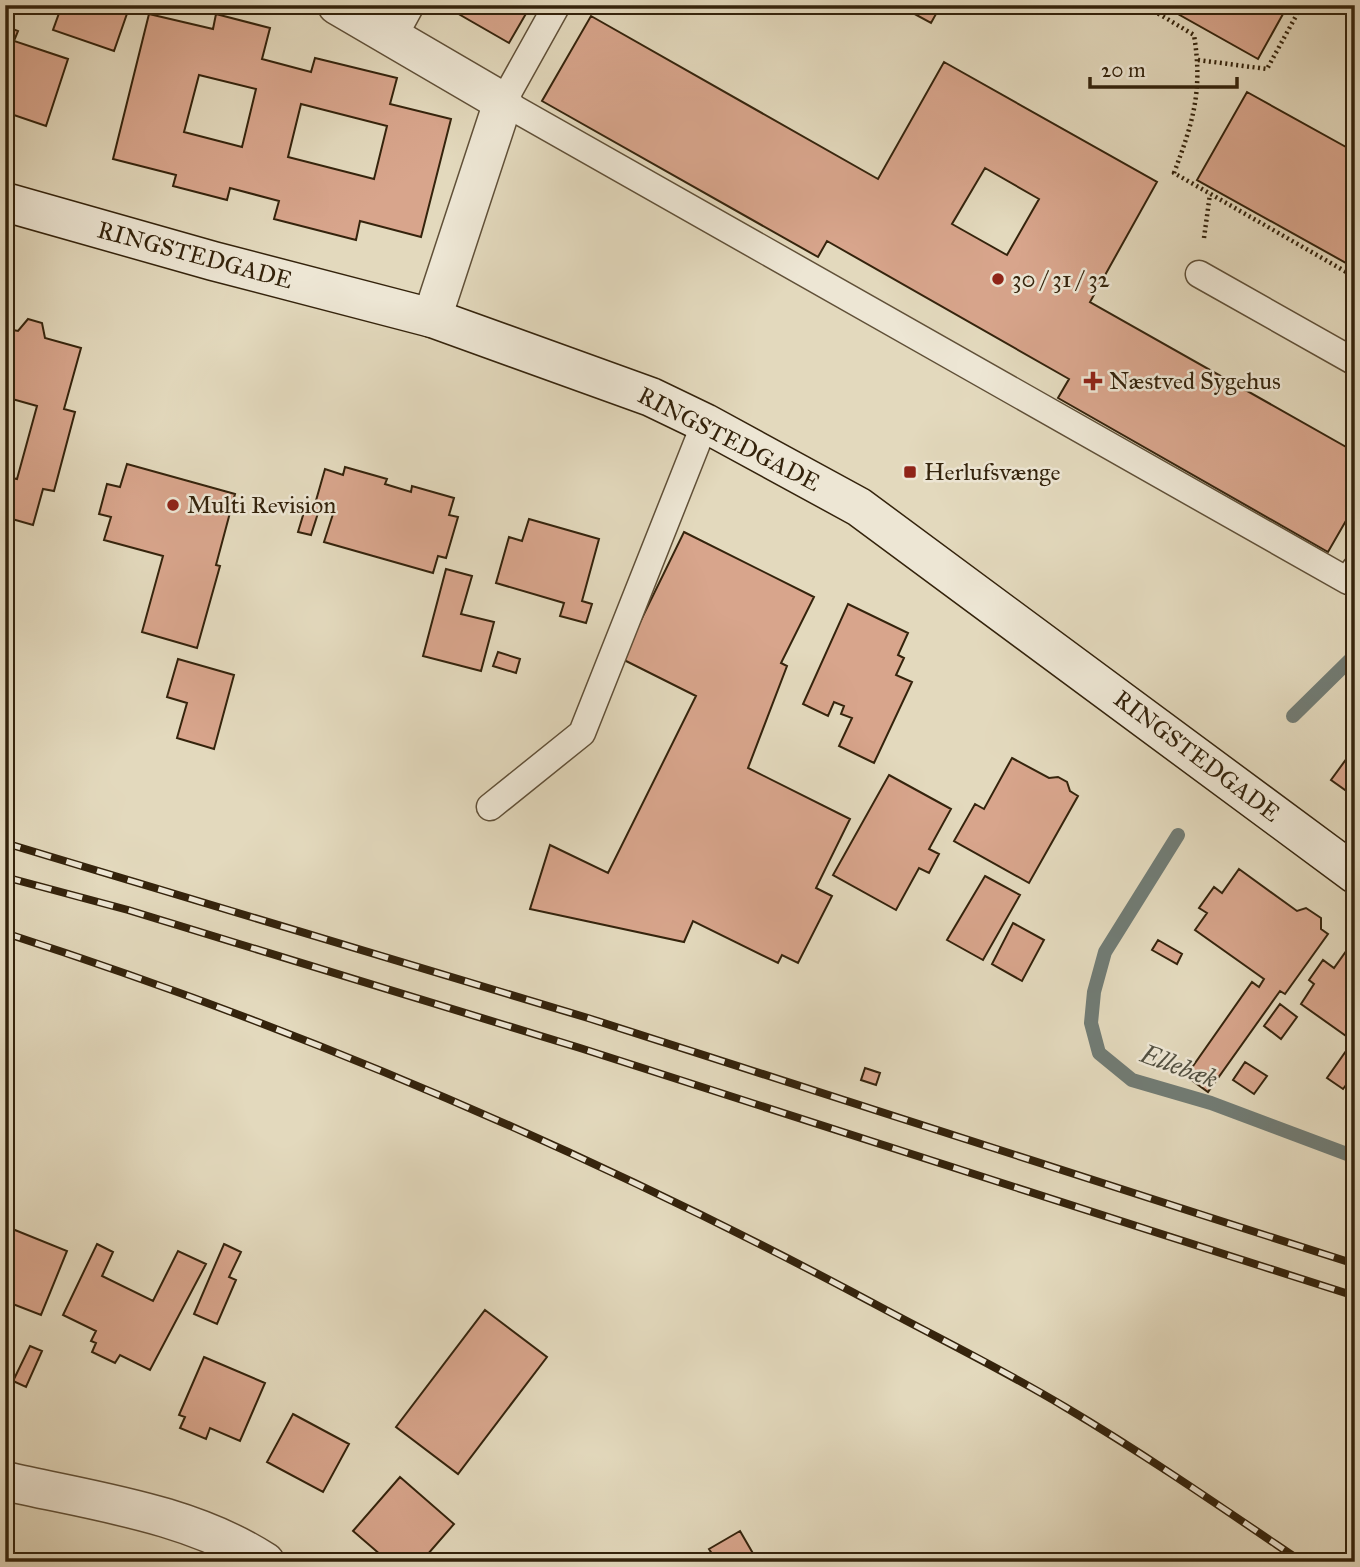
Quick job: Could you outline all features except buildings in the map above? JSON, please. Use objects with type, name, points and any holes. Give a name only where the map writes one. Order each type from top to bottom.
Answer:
[{"type":"street","points":[[337,5],[503,102],[432,318]]},
{"type":"street","name":"RINGSTEDGADE","points":[[5,202],[213,261],[432,318],[651,397],[705,423],[859,507],[1355,874]]},
{"type":"street","points":[[5,1481],[160,1517],[244,1548],[265,1562]]},
{"type":"lane","points":[[393,38],[411,5]]},
{"type":"lane","points":[[557,5],[503,102],[1348,581],[1355,569]]},
{"type":"lane","points":[[1199,274],[1355,362]]},
{"type":"lane","points":[[490,807],[582,733],[705,423]]},
{"type":"path","points":[[1144,5],[1194,35],[1198,60],[1195,115],[1174,173],[1355,277]]},
{"type":"path","points":[[1198,60],[1267,69],[1302,5]]},
{"type":"waterway","name":"Ellebæk","points":[[1293,716],[1355,655]]},
{"type":"waterway","name":"Ellebæk","points":[[1178,835],[1105,952],[1094,992],[1091,1023],[1099,1053],[1132,1080],[1211,1103],[1355,1157]]},
{"type":"railway","points":[[5,843],[588,1018],[1355,1264]]},
{"type":"railway","points":[[5,877],[128,910],[580,1048],[1355,1296]]},
{"type":"railway","points":[[5,933],[119,971],[343,1056],[564,1150],[673,1201],[780,1254],[1043,1394],[1155,1463],[1302,1562]]},
{"type":"place","name":"30 / 31 / 32","points":[[998,279]]},
{"type":"place","name":"Næstved Sygehus","points":[[1093,381]]},
{"type":"place","name":"Herlufsvænge","points":[[910,472]]},
{"type":"place","name":"Multi Revision","points":[[173,505]]}]
